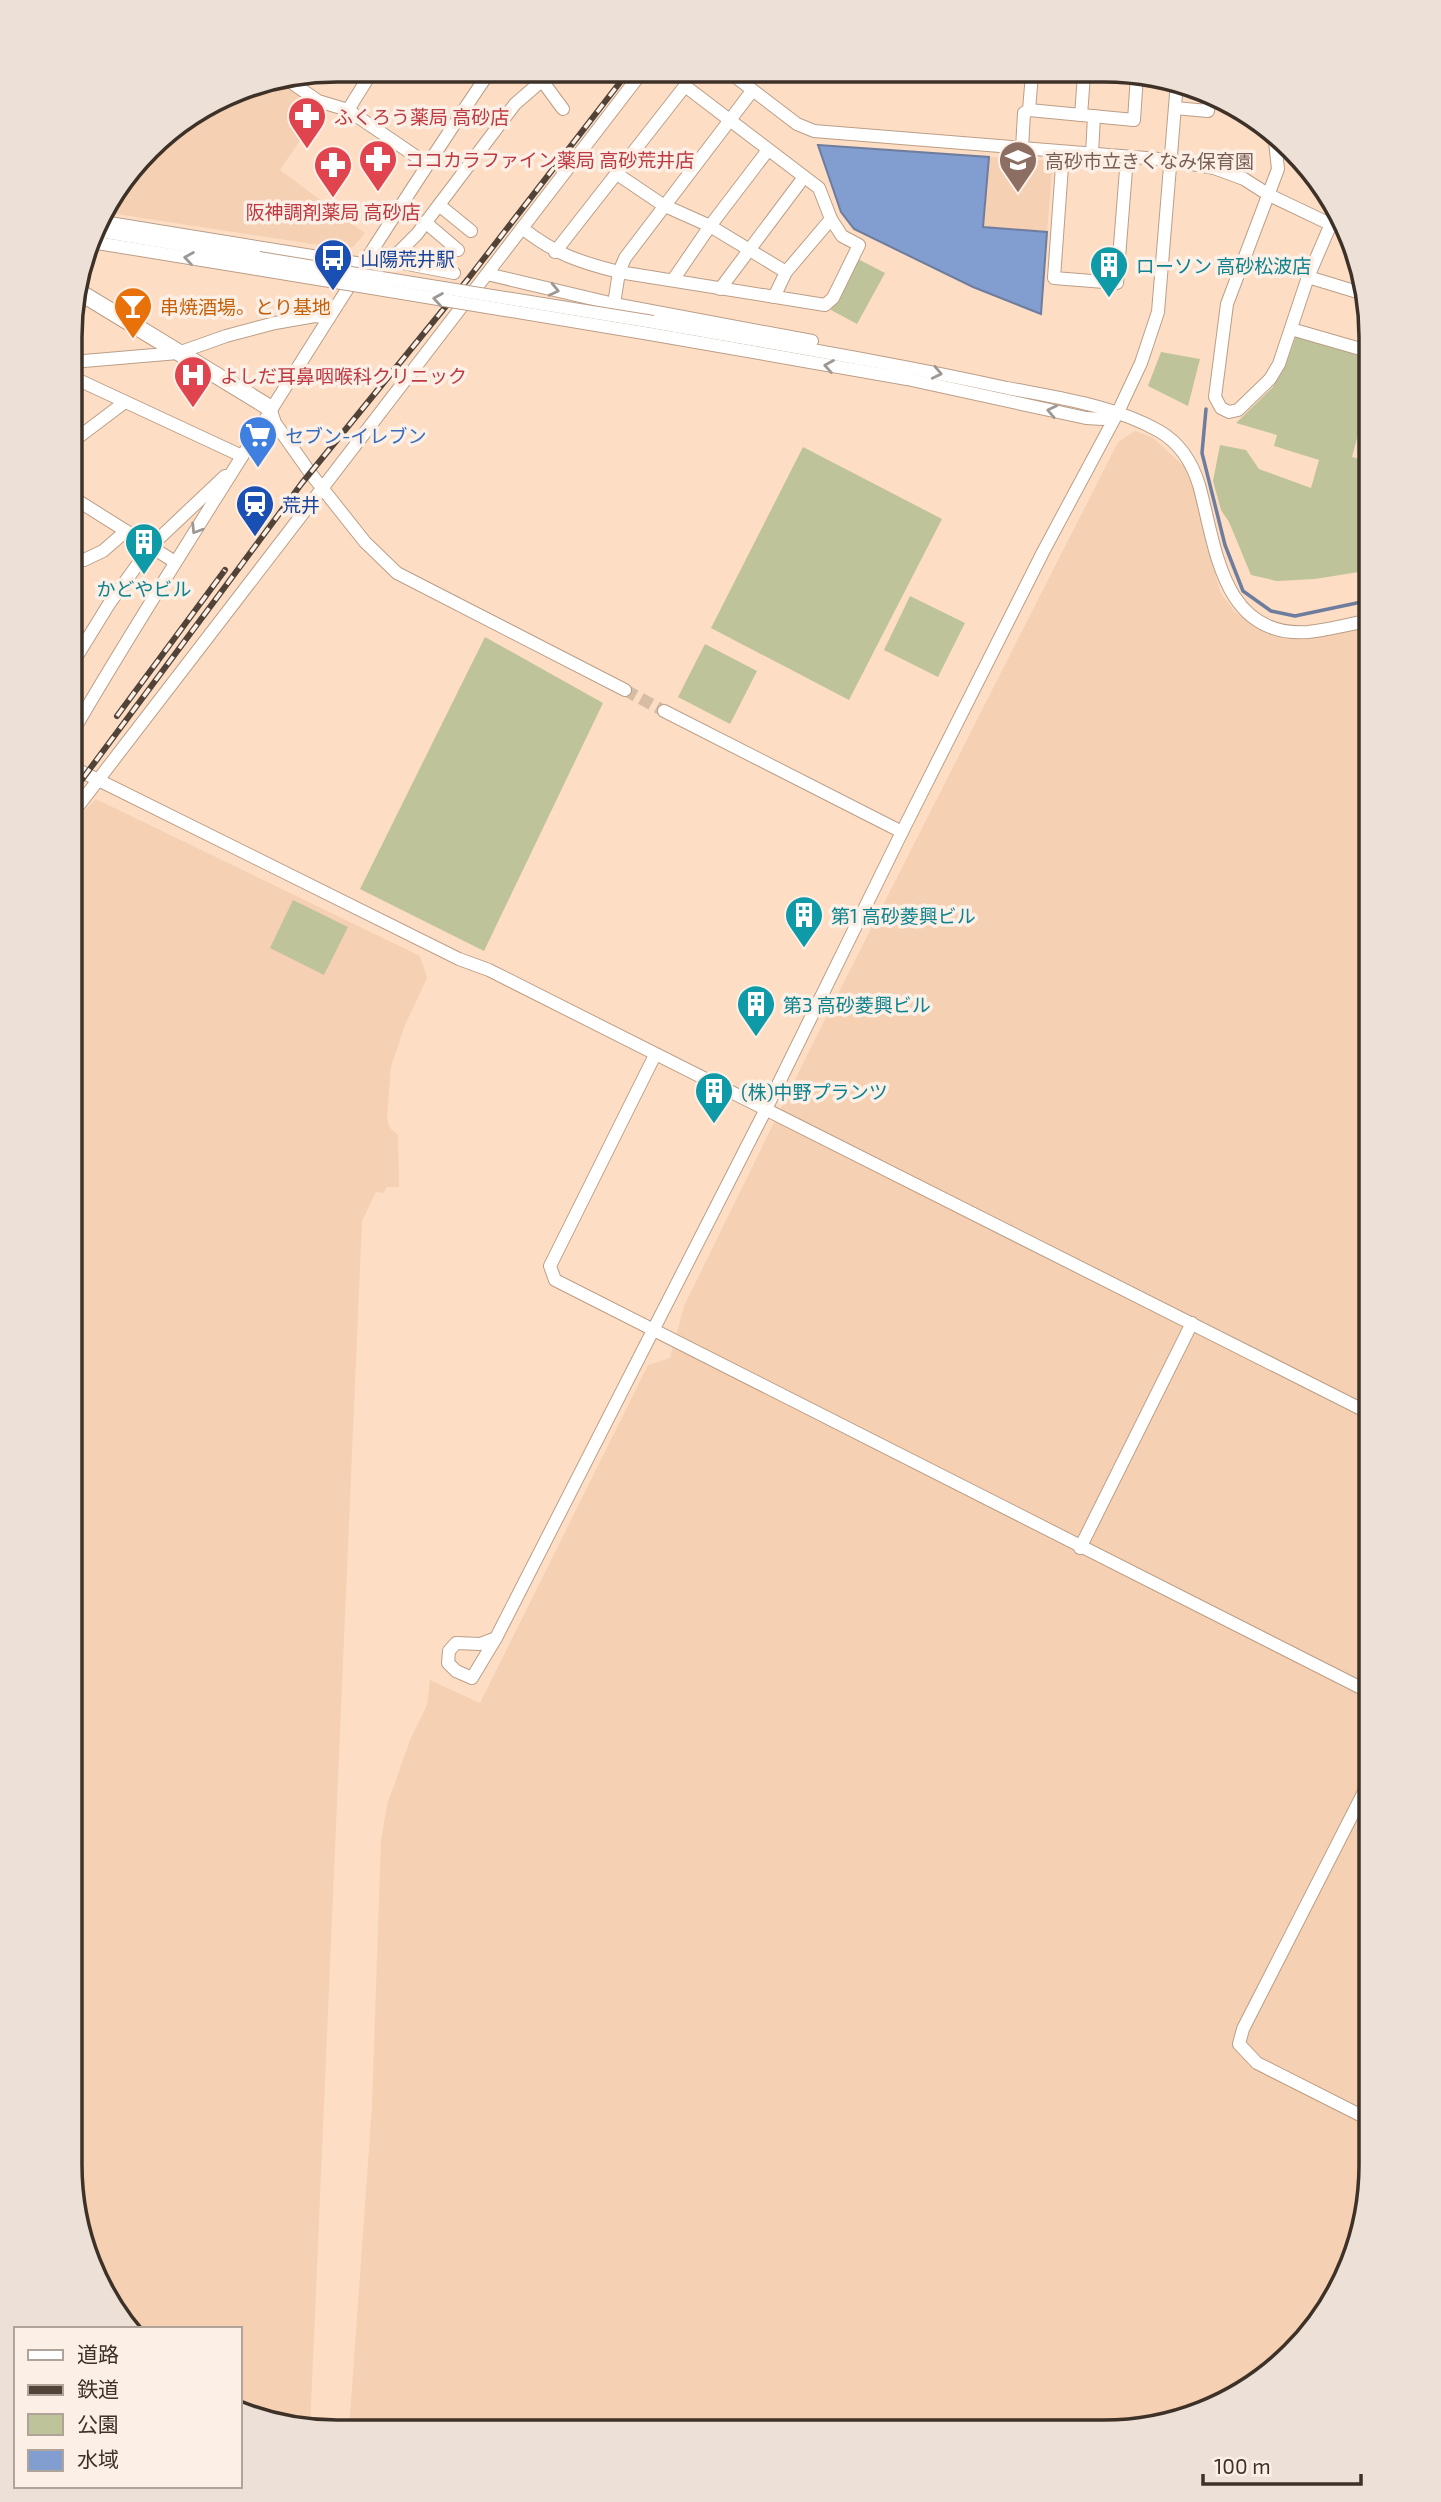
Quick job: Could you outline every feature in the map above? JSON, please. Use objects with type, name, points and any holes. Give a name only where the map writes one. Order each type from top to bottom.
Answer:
[{"type":"main road","points":[[86,296],[270,408]]},
{"type":"street","points":[[348,110],[366,82]]},
{"type":"street","points":[[82,716],[270,408],[483,82]]},
{"type":"street","points":[[388,255],[398,253],[425,222],[515,104],[542,82],[561,110]]},
{"type":"street","points":[[82,801],[634,82]]},
{"type":"street","points":[[741,82],[797,124],[814,131],[1171,160],[1214,168],[1250,182],[1269,195],[1330,224],[1308,278],[1279,364],[1270,379],[1238,410],[1229,412],[1221,408],[1215,397],[1227,304],[1269,195],[1278,169],[1276,150]]},
{"type":"street","points":[[1029,110],[1031,82]]},
{"type":"street","points":[[1085,82],[1092,154]]},
{"type":"street","points":[[1022,149],[1024,113],[1029,110],[1134,120],[1136,84]]},
{"type":"street","points":[[296,86],[318,101],[348,110],[427,164]]},
{"type":"street","points":[[523,228],[555,252],[619,272],[825,305],[833,298],[859,245],[842,236],[831,219],[819,188],[685,86],[555,252]]},
{"type":"street","points":[[614,304],[619,272],[625,258],[752,91]]},
{"type":"street","points":[[496,1638],[480,1644],[456,1643],[449,1651],[448,1663],[456,1671],[472,1678],[496,1638],[766,1109],[1043,551],[1118,412],[1141,363],[1158,312],[1176,93]]},
{"type":"street","points":[[1175,108],[1208,111],[1208,105]]},
{"type":"street","points":[[673,280],[768,150]]},
{"type":"street","points":[[1063,152],[1054,278],[1116,283],[1127,157]]},
{"type":"street","points":[[617,174],[663,205],[710,226],[786,272]]},
{"type":"street","points":[[720,289],[804,177]]},
{"type":"street","points":[[439,205],[471,231]]},
{"type":"street","points":[[774,297],[786,272],[831,219]]},
{"type":"street","points":[[425,222],[458,250]]},
{"type":"street","points":[[110,223],[362,264]]},
{"type":"street","points":[[106,232],[258,263],[652,328],[906,366],[1118,412],[1159,431],[1185,454],[1195,470],[1223,576],[1230,591],[1246,612],[1259,621],[1289,631],[1307,632],[1359,622]]},
{"type":"street","points":[[101,243],[258,263]]},
{"type":"street","points":[[372,248],[388,255],[392,261],[454,273]]},
{"type":"street","points":[[487,274],[614,304],[882,354],[906,366]]},
{"type":"street","points":[[1308,278],[1355,291]]},
{"type":"street","points":[[82,361],[178,353],[275,323],[315,316],[329,318]]},
{"type":"street","points":[[652,328],[1086,418],[1103,419],[1118,412]]},
{"type":"street","points":[[1291,329],[1359,349]]},
{"type":"street","points":[[82,382],[242,456]]},
{"type":"street","points":[[82,434],[125,402]]},
{"type":"street","points":[[270,408],[275,423],[322,488],[365,542],[397,573],[625,690]]},
{"type":"street","points":[[82,648],[109,604],[151,546],[234,469]]},
{"type":"street","points":[[82,503],[175,562]]},
{"type":"street","points":[[84,560],[103,551],[126,531]]},
{"type":"street","points":[[664,711],[902,832]]},
{"type":"street","points":[[82,772],[459,959],[489,970],[1359,1408]]},
{"type":"street","points":[[655,1055],[550,1266],[555,1280],[1359,1687]]},
{"type":"street","points":[[1080,1548],[1192,1323]]},
{"type":"street","points":[[1359,1802],[1243,2029],[1240,2044],[1257,2063],[1359,2114]]},
{"type":"shaded area","points":[[289,87],[320,111],[280,170],[365,233],[353,247],[345,249],[114,214],[146,169],[182,135],[210,116],[240,102]]},
{"type":"shaded area","name":"高砂市立きくなみ保育園","points":[[989,157],[1053,161],[1047,232],[983,227]]},
{"type":"shaded area","points":[[1135,431],[1152,437],[1186,468],[1220,592],[1235,612],[1267,634],[1302,640],[1359,629],[1359,2164],[1357,2198],[1345,2247],[1325,2292],[1306,2320],[1284,2345],[1259,2367],[1231,2386],[1201,2400],[1170,2411],[1137,2418],[350,2420],[372,2106],[381,1840],[387,1805],[410,1740],[427,1705],[430,1680],[480,1703],[648,1365],[670,1358],[684,1306],[813,1043],[1118,442]]},
{"type":"shaded area","points":[[96,799],[420,956],[427,978],[405,1025],[391,1067],[387,1118],[390,1128],[398,1135],[399,1187],[387,1187],[383,1193],[376,1192],[362,1221],[310,2418],[271,2411],[242,2401],[242,2327],[141,2327],[116,2292],[102,2262],[91,2231],[84,2198],[82,813]]},
{"type":"green space","points":[[858,259],[885,273],[857,324],[831,310]]},
{"type":"green space","points":[[1296,336],[1359,353],[1359,431],[1352,457],[1359,459],[1359,572],[1315,579],[1277,581],[1251,575],[1229,522],[1221,510],[1213,481],[1220,445],[1246,450],[1259,469],[1311,488],[1319,460],[1274,446],[1277,435],[1236,423],[1273,387]]},
{"type":"green space","points":[[1161,352],[1200,359],[1188,406],[1148,386]]},
{"type":"green space","points":[[803,447],[942,519],[849,700],[711,628]]},
{"type":"green space","points":[[910,596],[965,623],[938,677],[884,650]]},
{"type":"green space","points":[[485,637],[603,703],[484,951],[360,889]]},
{"type":"green space","points":[[705,644],[757,671],[730,724],[678,697]]},
{"type":"green space","points":[[293,900],[348,927],[324,975],[270,948]]},
{"type":"water","points":[[818,145],[989,157],[983,227],[1047,232],[1041,314],[973,287],[854,229],[841,212]]},
{"type":"waterway","points":[[1206,409],[1202,453],[1225,545],[1243,591],[1271,611],[1295,616],[1359,603]]},
{"type":"tunnel","points":[[625,690],[664,711]]},
{"type":"railway","points":[[82,780],[302,483],[468,279],[620,82]]},
{"type":"railway","points":[[117,716],[225,570]]},
{"type":"place","name":"ふくろう薬局 高砂店","points":[[307,150]]},
{"type":"place","name":"ココカラファイン薬局 高砂荒井店","points":[[378,193]]},
{"type":"place","name":"高砂市立きくなみ保育園","points":[[1018,194]]},
{"type":"place","name":"阪神調剤薬局 高砂店","points":[[333,199]]},
{"type":"place","name":"山陽荒井駅","points":[[333,292]]},
{"type":"place","name":"ローソン 高砂松波店","points":[[1109,299]]},
{"type":"place","name":"串焼酒場。とり基地","points":[[133,340]]},
{"type":"place","name":"よしだ耳鼻咽喉科クリニック","points":[[193,409]]},
{"type":"place","name":"セブン-イレブン","points":[[258,469]]},
{"type":"place","name":"荒井","points":[[255,538]]},
{"type":"place","name":"かどやビル","points":[[144,576]]},
{"type":"place","name":"第1 高砂菱興ビル","points":[[804,949]]},
{"type":"place","name":"第3 高砂菱興ビル","points":[[756,1038]]},
{"type":"place","name":"(株)中野プランツ","points":[[714,1125]]}]
